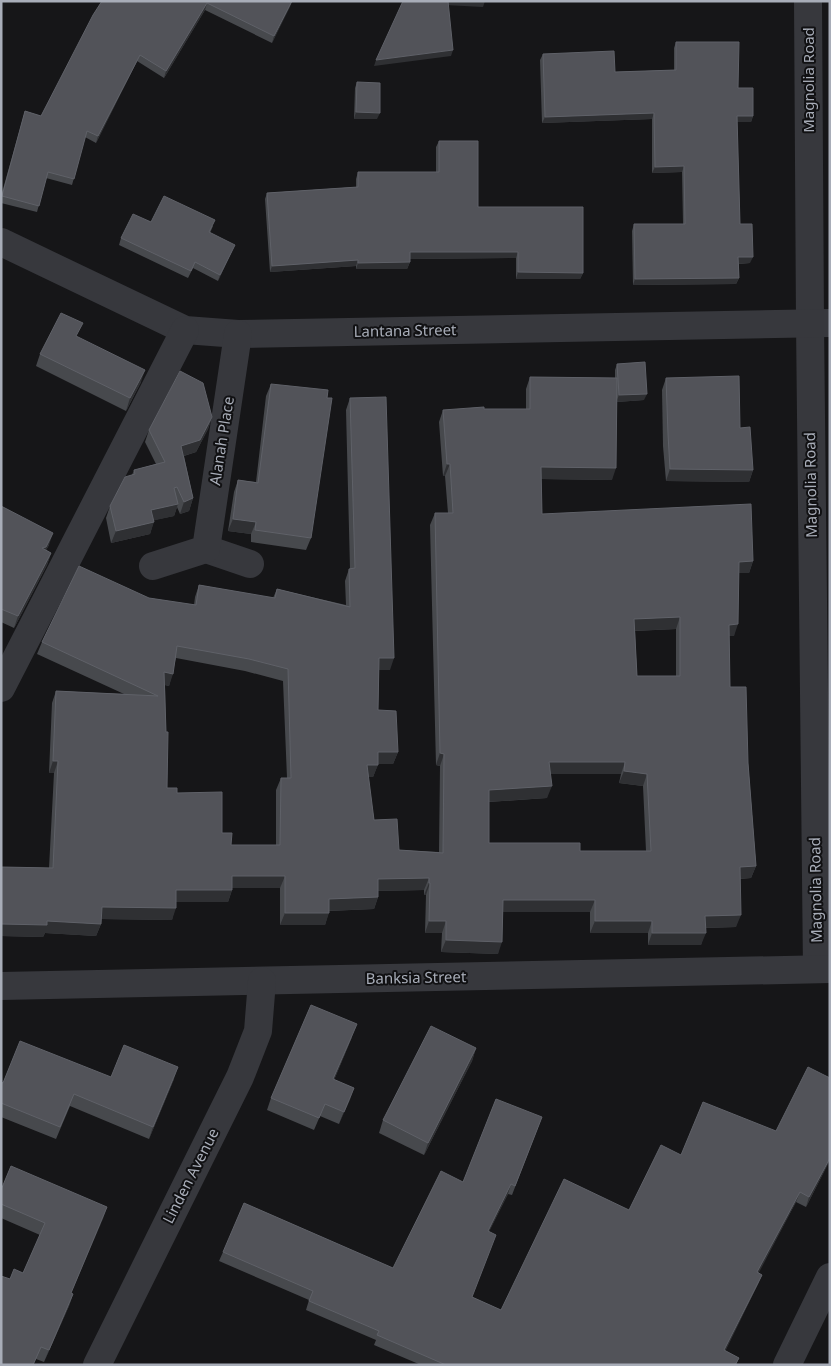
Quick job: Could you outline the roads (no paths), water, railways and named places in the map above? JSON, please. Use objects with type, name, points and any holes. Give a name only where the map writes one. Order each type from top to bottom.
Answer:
[{"type":"street","name":"Magnolia Road","points":[[808,1],[820,323],[823,969]]},
{"type":"street","name":"Lantana Street","points":[[1,242],[185,330],[238,334],[820,323]]},
{"type":"street","points":[[1,688],[185,330]]},
{"type":"street","name":"Alanah Place","points":[[206,549],[238,334]]},
{"type":"street","points":[[153,566],[206,549],[250,564]]},
{"type":"street","name":"Banksia Street","points":[[1,986],[823,969]]},
{"type":"street","name":"Linden Avenue","points":[[97,1365],[240,1078],[258,1031],[262,981]]},
{"type":"street","points":[[787,1365],[830,1277]]}]
